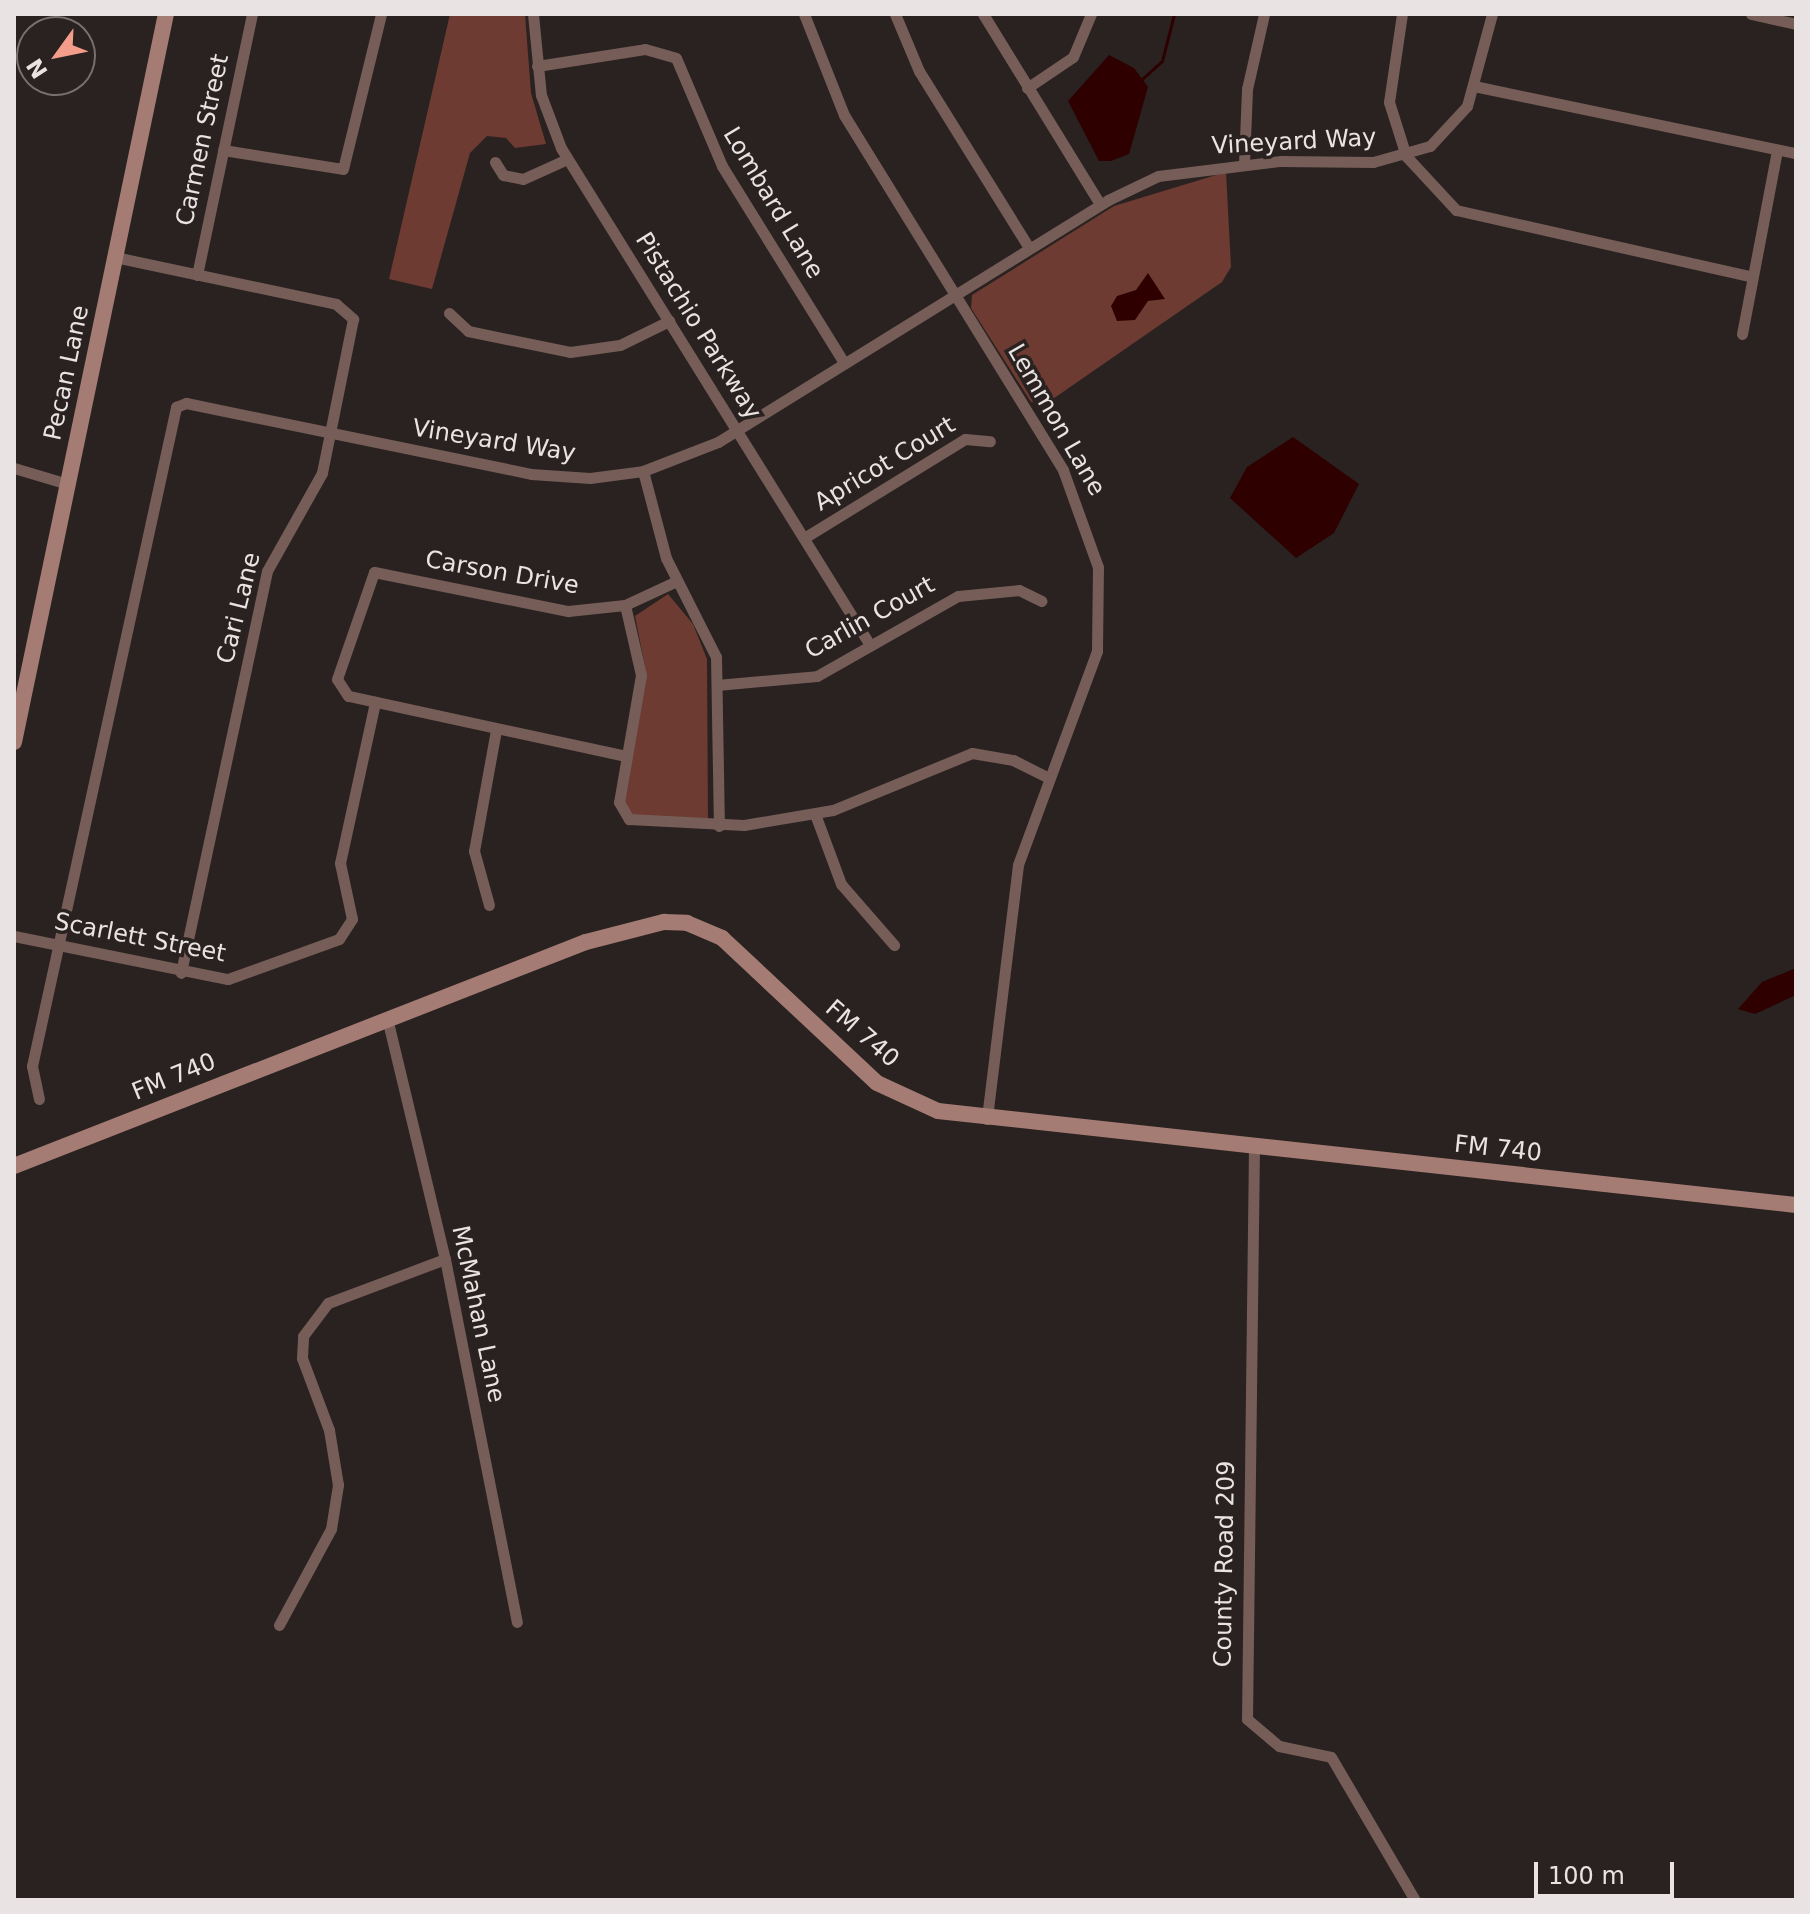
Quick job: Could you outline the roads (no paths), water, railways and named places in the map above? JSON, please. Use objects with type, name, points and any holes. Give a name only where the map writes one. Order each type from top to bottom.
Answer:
[{"type":"main road","name":"Pecan Lane","points":[[14,742],[166,14]]},
{"type":"main road","name":"FM 740","points":[[14,1166],[387,1018],[623,929],[687,923],[739,951],[877,1083],[938,1111],[987,1119],[1796,1205]]},
{"type":"street","name":"Carmen Street","points":[[197,275],[252,14]]},
{"type":"street","points":[[223,150],[343,169],[381,14]]},
{"type":"street","name":"Pistachio Parkway","points":[[533,14],[544,110],[567,159],[870,645]]},
{"type":"street","name":"Lemmon Lane","points":[[804,14],[828,85],[1063,470],[1098,567],[1097,651],[1018,865],[987,1119]]},
{"type":"street","points":[[895,14],[919,71],[1029,248]]},
{"type":"street","points":[[983,14],[1100,204]]},
{"type":"street","points":[[1027,88],[1073,57],[1091,14]]},
{"type":"street","points":[[1244,164],[1247,89],[1264,14]]},
{"type":"street","points":[[1402,14],[1389,102],[1406,156],[1456,210],[1750,276]]},
{"type":"street","name":"Vineyard Way","points":[[39,1099],[32,1066],[172,411],[186,403],[531,474],[590,478],[643,471],[736,430],[1100,204],[1158,176],[1244,164],[1406,156],[1453,125],[1474,86],[1492,14]]},
{"type":"street","points":[[1751,14],[1796,24]]},
{"type":"street","name":"Lombard Lane","points":[[537,66],[645,49],[676,58],[722,166],[844,363]]},
{"type":"street","points":[[1474,86],[1796,153]]},
{"type":"street","points":[[1742,334],[1750,276],[1777,150]]},
{"type":"street","points":[[495,162],[503,175],[523,179],[567,159]]},
{"type":"street","name":"Cari Lane","points":[[115,257],[349,312],[353,326],[316,487],[267,571],[181,973]]},
{"type":"street","points":[[449,313],[468,331],[570,352],[620,345],[669,321]]},
{"type":"street","name":"Apricot Court","points":[[804,538],[965,439],[990,441]]},
{"type":"street","points":[[14,468],[68,484]]},
{"type":"street","points":[[643,471],[677,581],[713,646],[717,685],[719,826]]},
{"type":"street","name":"Carson Drive","points":[[375,702],[348,696],[338,685],[353,629],[378,572],[553,609],[625,605],[677,581]]},
{"type":"street","name":"Carlin Court","points":[[717,685],[802,680],[958,596],[1019,590],[1042,601]]},
{"type":"street","points":[[625,605],[641,675],[619,802],[624,816],[719,826],[815,814],[871,798],[956,755],[1000,756],[1049,778]]},
{"type":"street","points":[[375,702],[626,756]]},
{"type":"street","name":"Scarlett Street","points":[[14,936],[181,973],[242,977],[346,934],[352,919],[340,863],[375,702]]},
{"type":"street","points":[[489,905],[474,851],[496,730]]},
{"type":"street","points":[[815,814],[841,884],[894,945]]},
{"type":"street","name":"McMahan Lane","points":[[387,1018],[445,1259],[517,1622]]},
{"type":"street","name":"County Road 209","points":[[1254,1147],[1247,1719],[1279,1746],[1331,1757],[1415,1900]]},
{"type":"street","points":[[279,1625],[329,1534],[338,1485],[329,1430],[302,1358],[303,1336],[328,1303],[445,1259]]},
{"type":"waterway","points":[[1142,79],[1162,61],[1174,14]]}]
